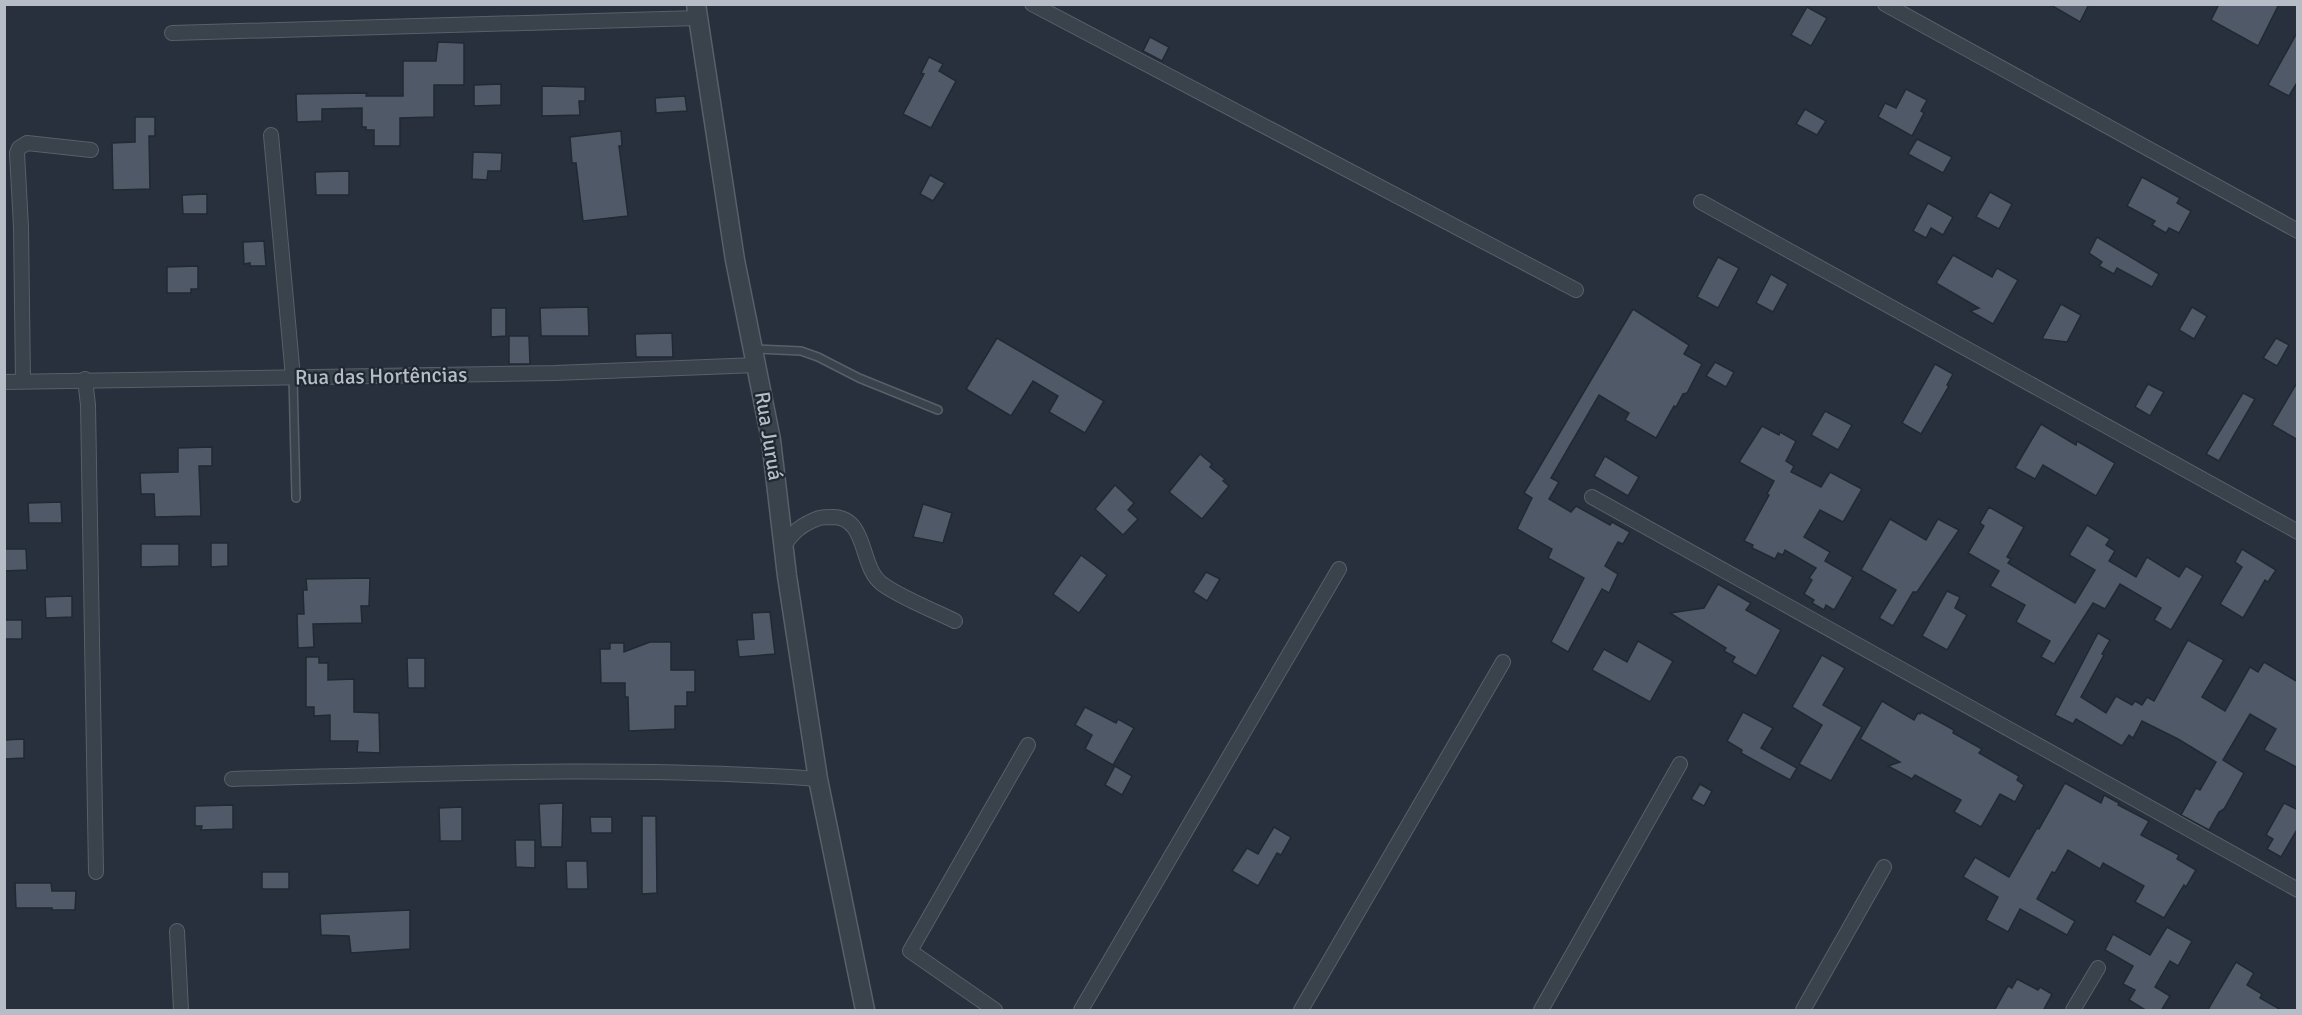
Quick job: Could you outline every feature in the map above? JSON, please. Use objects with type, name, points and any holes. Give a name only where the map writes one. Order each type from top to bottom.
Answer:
[{"type":"street","points":[[1032,4],[1576,290]]},
{"type":"street","points":[[1885,4],[2298,231]]},
{"type":"street","points":[[172,33],[697,11]]},
{"type":"street","name":"Rua Juruá","points":[[697,11],[735,260],[771,440],[818,779],[865,1011]]},
{"type":"street","points":[[271,135],[293,377]]},
{"type":"street","points":[[23,381],[21,227],[17,153],[19,148],[27,143],[91,150]]},
{"type":"street","points":[[1701,202],[2298,532]]},
{"type":"street","name":"Rua das Hortências","points":[[4,382],[555,373],[755,357]]},
{"type":"street","points":[[85,379],[88,405],[96,872]]},
{"type":"street","points":[[1592,497],[2298,890]]},
{"type":"street","points":[[784,546],[791,534],[800,526],[822,517],[849,521],[860,538],[871,571],[882,584],[955,621]]},
{"type":"street","points":[[1081,1011],[1339,569]]},
{"type":"street","points":[[1302,1011],[1503,662]]},
{"type":"street","points":[[995,1011],[910,951],[1028,745]]},
{"type":"street","points":[[1540,1011],[1680,764]]},
{"type":"street","points":[[232,779],[511,772],[742,773],[818,779]]},
{"type":"street","points":[[1803,1011],[1884,867]]},
{"type":"street","points":[[177,931],[182,1011]]},
{"type":"street","points":[[2073,1011],[2098,968]]},
{"type":"lane","points":[[755,357],[801,351],[859,378],[938,410]]},
{"type":"lane","points":[[293,377],[296,498]]},
{"type":"building","points":[[2049,4],[2089,4],[2080,22]]},
{"type":"building","points":[[2219,4],[2279,4],[2258,46],[2211,20]]},
{"type":"building","points":[[1807,7],[1827,18],[1811,46],[1791,35]]},
{"type":"building","points":[[2298,31],[2298,81],[2289,96],[2268,85]]},
{"type":"building","points":[[1150,37],[1169,47],[1162,61],[1143,51]]},
{"type":"building","points":[[438,42],[464,43],[464,85],[434,85],[434,117],[400,118],[400,146],[374,146],[374,130],[366,130],[366,127],[362,127],[362,108],[322,109],[322,121],[297,122],[296,94],[367,93],[366,96],[403,96],[403,61],[436,61]]},
{"type":"building","points":[[929,57],[943,64],[939,71],[956,81],[931,128],[903,114],[924,74],[921,73]]},
{"type":"building","points":[[501,84],[501,105],[474,106],[474,85]]},
{"type":"building","points":[[542,86],[585,87],[585,101],[579,101],[580,115],[542,116]]},
{"type":"building","points":[[1906,89],[1927,100],[1921,111],[1924,113],[1912,136],[1878,117],[1885,103],[1896,108]]},
{"type":"building","points":[[685,96],[687,111],[656,113],[655,98]]},
{"type":"building","points":[[1805,109],[1826,121],[1817,135],[1796,124]]},
{"type":"building","points":[[135,117],[155,117],[155,136],[149,136],[150,189],[113,190],[112,143],[135,142]]},
{"type":"building","points":[[621,131],[622,146],[619,146],[628,216],[583,221],[576,163],[572,163],[570,137]]},
{"type":"building","points":[[1917,139],[1952,157],[1943,173],[1908,154]]},
{"type":"building","points":[[473,152],[502,153],[501,171],[488,171],[487,180],[472,179]]},
{"type":"building","points":[[349,171],[349,195],[316,195],[315,172]]},
{"type":"building","points":[[930,175],[945,183],[933,201],[920,194]]},
{"type":"building","points":[[2142,177],[2180,198],[2177,203],[2191,211],[2179,233],[2169,228],[2166,233],[2152,225],[2155,221],[2127,206]]},
{"type":"building","points":[[1990,192],[2012,204],[1999,229],[1976,217]]},
{"type":"building","points":[[207,194],[207,214],[183,214],[182,195]]},
{"type":"building","points":[[1928,203],[1953,217],[1943,235],[1931,228],[1926,238],[1913,231]]},
{"type":"building","points":[[2097,237],[2159,274],[2152,287],[2117,268],[2114,274],[2099,266],[2102,262],[2089,253]]},
{"type":"building","points":[[264,241],[266,266],[244,264],[243,242]]},
{"type":"building","points":[[1953,255],[1992,277],[1997,268],[2018,280],[1993,324],[1970,311],[1979,308],[1936,283]]},
{"type":"building","points":[[1718,257],[1739,268],[1718,308],[1697,297]]},
{"type":"building","points":[[198,266],[198,289],[191,289],[191,293],[167,293],[167,267]]},
{"type":"building","points":[[1771,274],[1788,284],[1773,312],[1756,303]]},
{"type":"building","points":[[2061,304],[2081,315],[2067,342],[2042,339]]},
{"type":"building","points":[[588,307],[589,336],[541,336],[540,308]]},
{"type":"building","points":[[2192,307],[2207,316],[2194,339],[2179,330]]},
{"type":"building","points":[[491,308],[506,308],[506,336],[491,337]]},
{"type":"building","points":[[1633,309],[1689,345],[1684,354],[1702,364],[1687,393],[1683,394],[1676,407],[1674,406],[1656,438],[1625,420],[1629,413],[1599,395],[1551,478],[1559,482],[1549,499],[1571,512],[1576,506],[1610,525],[1612,522],[1630,532],[1623,544],[1618,542],[1605,566],[1618,574],[1609,593],[1602,589],[1568,652],[1551,642],[1584,578],[1548,558],[1552,549],[1517,529],[1532,498],[1524,493]]},
{"type":"building","points":[[672,333],[673,357],[636,357],[635,334]]},
{"type":"building","points":[[509,336],[529,336],[530,364],[509,364]]},
{"type":"building","points":[[997,338],[1104,401],[1085,433],[1049,412],[1058,396],[1033,381],[1011,416],[966,389]]},
{"type":"building","points":[[2276,338],[2289,345],[2277,366],[2263,358]]},
{"type":"building","points":[[1715,362],[1734,372],[1726,387],[1706,376]]},
{"type":"building","points":[[1935,364],[1953,374],[1947,385],[1949,386],[1921,434],[1902,423]]},
{"type":"building","points":[[2298,381],[2298,440],[2272,425]]},
{"type":"building","points":[[2148,384],[2164,392],[2150,416],[2135,407]]},
{"type":"building","points":[[2243,393],[2255,399],[2219,461],[2206,454]]},
{"type":"building","points":[[1825,411],[1852,425],[1838,450],[1811,435]]},
{"type":"building","points":[[2041,424],[2076,445],[2077,441],[2115,463],[2096,496],[2043,465],[2035,479],[2015,468]]},
{"type":"building","points":[[1762,426],[1796,441],[1786,461],[1794,466],[1791,472],[1821,487],[1830,472],[1862,489],[1843,522],[1820,510],[1804,537],[1830,552],[1825,561],[1853,577],[1834,610],[1826,605],[1824,610],[1812,603],[1814,600],[1804,594],[1812,580],[1809,578],[1816,568],[1785,550],[1783,555],[1778,553],[1775,559],[1752,548],[1753,545],[1744,541],[1774,481],[1739,462]]},
{"type":"building","points":[[212,447],[212,466],[199,466],[201,516],[155,517],[154,494],[141,494],[140,473],[178,472],[178,448]]},
{"type":"building","points":[[1200,454],[1212,464],[1210,467],[1225,479],[1223,481],[1229,486],[1202,519],[1169,492]]},
{"type":"building","points":[[1605,456],[1639,477],[1628,496],[1594,476]]},
{"type":"building","points":[[1115,485],[1134,503],[1128,510],[1138,519],[1123,535],[1095,509]]},
{"type":"building","points":[[61,502],[62,523],[29,523],[28,503]]},
{"type":"building","points":[[923,504],[952,513],[943,543],[913,537]]},
{"type":"building","points":[[1989,507],[2024,527],[2007,557],[2011,559],[2008,563],[2075,603],[2095,570],[2069,555],[2087,525],[2110,539],[2106,545],[2115,551],[2109,561],[2136,577],[2147,557],[2179,577],[2186,566],[2203,576],[2171,630],[2154,620],[2161,608],[2120,584],[2105,609],[2093,603],[2054,664],[2041,657],[2050,641],[2016,622],[2025,605],[1990,586],[1999,571],[1968,553],[1984,526],[1980,523]]},
{"type":"building","points":[[1890,519],[1926,540],[1938,519],[1959,530],[1917,592],[1913,592],[1893,626],[1879,618],[1896,590],[1861,570]]},
{"type":"building","points":[[211,543],[228,543],[228,566],[211,567]]},
{"type":"building","points":[[141,544],[179,544],[179,566],[141,567]]},
{"type":"building","points":[[4,549],[26,549],[27,570],[4,571]]},
{"type":"building","points":[[2242,549],[2276,570],[2268,582],[2265,580],[2243,618],[2220,604],[2242,567],[2235,562]]},
{"type":"building","points":[[1081,555],[1107,575],[1079,613],[1053,594]]},
{"type":"building","points":[[1206,572],[1220,579],[1207,601],[1193,592]]},
{"type":"building","points":[[370,578],[369,606],[361,606],[362,623],[313,624],[314,647],[298,648],[297,614],[304,614],[303,590],[307,590],[306,579]]},
{"type":"building","points":[[1718,584],[1751,603],[1746,610],[1781,630],[1756,676],[1732,662],[1735,657],[1724,651],[1726,648],[1670,613],[1704,608]]},
{"type":"building","points":[[1947,591],[1960,597],[1955,608],[1967,615],[1947,650],[1922,636]]},
{"type":"building","points":[[72,596],[72,617],[46,618],[45,597]]},
{"type":"building","points":[[770,612],[775,654],[739,657],[737,640],[754,639],[752,613]]},
{"type":"building","points":[[4,620],[22,620],[22,639],[4,639]]},
{"type":"building","points":[[2098,633],[2110,640],[2081,697],[2106,713],[2116,696],[2132,705],[2135,701],[2142,705],[2147,697],[2154,701],[2188,640],[2224,660],[2202,697],[2225,711],[2250,667],[2258,672],[2264,662],[2298,682],[2298,768],[2264,750],[2276,729],[2250,714],[2223,760],[2244,773],[2224,809],[2219,812],[2209,830],[2181,815],[2196,788],[2200,790],[2216,762],[2142,721],[2133,738],[2129,735],[2122,746],[2076,719],[2073,724],[2055,715]]},
{"type":"building","points":[[1638,641],[1673,661],[1650,702],[1592,670],[1604,649],[1627,662]]},
{"type":"building","points":[[650,642],[671,642],[671,670],[695,670],[695,692],[687,692],[687,706],[675,706],[675,729],[629,731],[628,697],[625,697],[625,683],[601,683],[600,649],[610,649],[610,643],[624,643],[624,652]]},
{"type":"building","points":[[1822,655],[1845,668],[1823,705],[1862,727],[1831,781],[1799,764],[1822,725],[1792,707]]},
{"type":"building","points":[[306,657],[319,657],[319,663],[328,663],[328,680],[354,679],[354,712],[379,713],[380,753],[357,752],[358,741],[330,741],[330,715],[314,716],[314,707],[306,707]]},
{"type":"building","points":[[407,658],[425,658],[425,688],[408,688]]},
{"type":"building","points":[[1882,701],[1914,720],[1921,712],[1934,719],[1954,730],[1953,733],[1982,749],[1979,753],[2019,776],[2017,780],[2024,785],[2015,802],[2000,794],[1981,827],[1954,812],[1961,800],[1915,775],[1912,779],[1888,766],[1900,762],[1860,739]]},
{"type":"building","points":[[1085,707],[1116,723],[1118,719],[1134,728],[1113,765],[1085,749],[1092,735],[1075,725]]},
{"type":"building","points":[[1743,712],[1773,728],[1761,748],[1797,768],[1790,780],[1741,753],[1742,750],[1727,741]]},
{"type":"building","points":[[24,739],[24,758],[4,759],[4,740]]},
{"type":"building","points":[[1115,766],[1132,776],[1122,795],[1105,785]]},
{"type":"building","points":[[2065,783],[2101,803],[2104,795],[2149,821],[2141,835],[2179,855],[2177,859],[2196,870],[2164,918],[2135,902],[2144,886],[2103,863],[2100,869],[2068,850],[2037,899],[2075,921],[2067,935],[2020,909],[2008,932],[1986,920],[1998,897],[1963,877],[1975,857],[2009,877]]},
{"type":"building","points":[[1700,784],[1712,791],[1704,806],[1691,799]]},
{"type":"building","points":[[563,803],[562,847],[541,847],[539,804]]},
{"type":"building","points":[[2284,803],[2298,810],[2298,828],[2281,857],[2267,849],[2273,839],[2266,835]]},
{"type":"building","points":[[233,805],[233,829],[201,830],[202,826],[195,826],[195,806]]},
{"type":"building","points":[[462,807],[462,841],[440,841],[439,808]]},
{"type":"building","points":[[642,816],[656,816],[657,893],[642,894]]},
{"type":"building","points":[[590,817],[612,817],[612,833],[591,833]]},
{"type":"building","points":[[1274,827],[1291,837],[1281,855],[1277,853],[1258,886],[1232,871],[1247,848],[1258,854]]},
{"type":"building","points":[[515,840],[535,840],[535,868],[516,867]]},
{"type":"building","points":[[566,861],[587,861],[588,889],[567,889]]},
{"type":"building","points":[[262,872],[289,872],[289,889],[262,889]]},
{"type":"building","points":[[15,883],[51,883],[52,891],[76,891],[75,910],[16,908]]},
{"type":"building","points":[[410,910],[410,949],[351,953],[349,936],[321,935],[320,914]]},
{"type":"building","points":[[2167,927],[2192,941],[2178,966],[2170,961],[2155,987],[2170,996],[2161,1011],[2147,1011],[2129,1000],[2135,990],[2123,984],[2133,966],[2105,950],[2113,934],[2150,955]]},
{"type":"building","points":[[2236,962],[2254,973],[2247,985],[2262,994],[2260,998],[2283,1011],[2207,1011]]},
{"type":"building","points":[[2017,979],[2038,990],[2040,987],[2052,994],[2043,1011],[1994,1011],[2008,986],[2012,988]]}]
